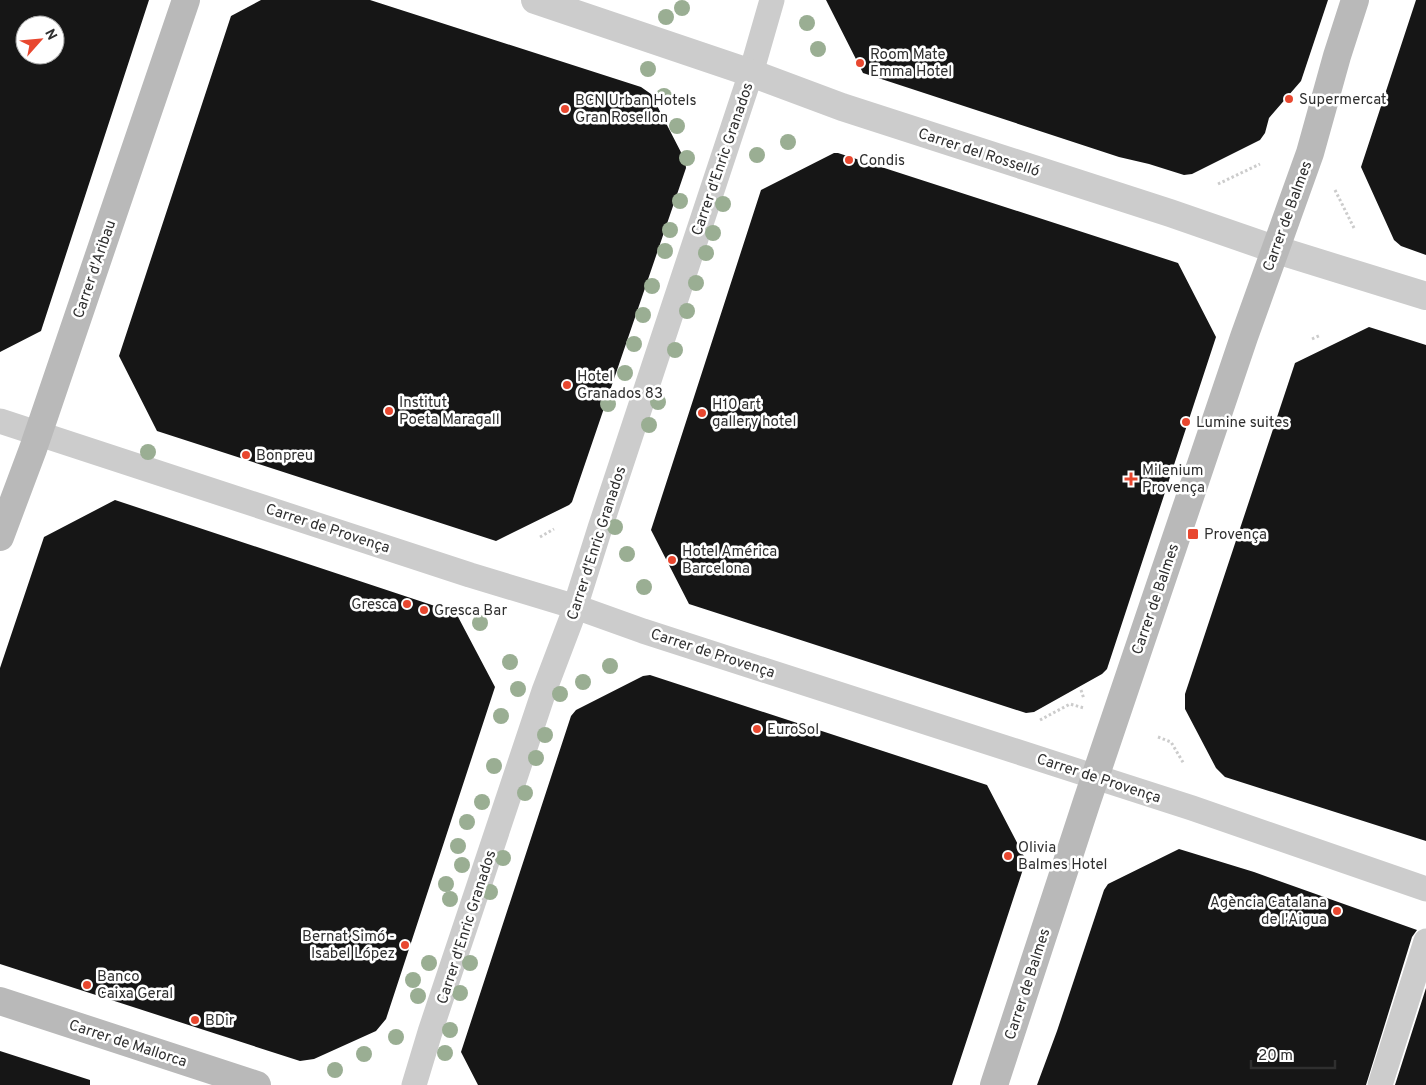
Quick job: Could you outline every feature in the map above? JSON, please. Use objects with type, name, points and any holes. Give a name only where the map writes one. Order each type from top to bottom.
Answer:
[{"type":"main road","name":"Carrer d'Aribau","points":[[0,537],[33,449],[186,0]]},
{"type":"main road","name":"Carrer de Balmes","points":[[994,1085],[1274,249],[1310,153],[1355,0]]},
{"type":"main road","name":"Carrer de Mallorca","points":[[0,1001],[257,1085]]},
{"type":"street","name":"Carrer del Rosselló","points":[[535,0],[751,73],[842,107],[1170,213],[1274,249],[1426,296]]},
{"type":"street","name":"Carrer d'Enric Granados","points":[[414,1085],[544,691],[576,607],[751,73],[772,0]]},
{"type":"street","name":"Carrer de Provença","points":[[0,421],[460,572],[576,607],[643,631],[1096,776],[1426,889]]},
{"type":"street","points":[[1380,1085],[1426,941]]},
{"type":"path","points":[[1218,184],[1260,164]]},
{"type":"path","points":[[1335,190],[1355,230]]},
{"type":"path","points":[[1312,339],[1321,335]]},
{"type":"path","points":[[540,537],[554,529]]},
{"type":"path","points":[[1081,690],[1084,699]]},
{"type":"path","points":[[1040,720],[1070,704],[1084,708]]},
{"type":"path","points":[[1158,737],[1171,742],[1184,764]]},
{"type":"building","points":[[0,0],[149,0],[41,331],[0,352]]},
{"type":"building","points":[[261,0],[370,0],[641,87],[651,94],[685,160],[686,168],[572,502],[569,505],[496,541],[157,431],[119,356],[231,16]]},
{"type":"building","points":[[826,0],[1328,0],[1301,81],[1269,118],[1265,133],[1260,140],[1192,174],[1184,175],[1119,157],[863,73]]},
{"type":"building","points":[[1416,0],[1426,0],[1426,255],[1401,246],[1394,240],[1361,167]]},
{"type":"building","points":[[834,153],[1178,263],[1216,337],[1107,669],[1102,674],[1034,712],[1026,713],[689,604],[651,530],[761,190]]},
{"type":"building","points":[[1369,327],[1426,345],[1426,841],[1225,777],[1216,768],[1185,709],[1185,694],[1295,363]]},
{"type":"building","points":[[115,500],[456,613],[495,687],[386,1019],[376,1031],[314,1059],[300,1061],[0,964],[0,668],[44,537]]},
{"type":"building","points":[[650,675],[987,785],[1026,860],[952,1085],[478,1085],[461,1052],[571,716],[576,710],[643,676]]},
{"type":"building","points":[[1179,849],[1254,872],[1417,930],[1412,937],[1366,1085],[1037,1085],[1104,890],[1108,884]]},
{"type":"building","points":[[1426,988],[1426,1085],[1395,1085]]},
{"type":"building","points":[[0,1051],[90,1080],[90,1085],[0,1085]]},
{"type":"place","name":"Room Mate Emma Hotel","points":[[860,63]]},
{"type":"place","name":"Supermercat","points":[[1289,99]]},
{"type":"place","name":"BCN Urban Hotels Gran Rosellon","points":[[565,109]]},
{"type":"place","name":"Condis","points":[[849,160]]},
{"type":"place","name":"Hotel Granados 83","points":[[567,385]]},
{"type":"place","name":"Institut Poeta Maragall","points":[[389,411]]},
{"type":"place","name":"H10 art gallery hotel","points":[[702,413]]},
{"type":"place","name":"Lumine suites","points":[[1186,422]]},
{"type":"place","name":"Bonpreu","points":[[246,455]]},
{"type":"place","name":"Milenium Provença","points":[[1131,479]]},
{"type":"place","name":"Provença","points":[[1193,534]]},
{"type":"place","name":"Hotel América Barcelona","points":[[672,560]]},
{"type":"place","name":"Gresca","points":[[407,604]]},
{"type":"place","name":"Gresca Bar","points":[[424,610]]},
{"type":"place","name":"EuroSol","points":[[757,729]]},
{"type":"place","name":"Olivia Balmes Hotel","points":[[1008,856]]},
{"type":"place","name":"Agència Catalana de l'Aigua","points":[[1337,911]]},
{"type":"place","name":"Bernat Simó - Isabel López","points":[[405,945]]},
{"type":"place","name":"Banco Caixa Geral","points":[[87,985]]},
{"type":"place","name":"BDir","points":[[195,1020]]}]
